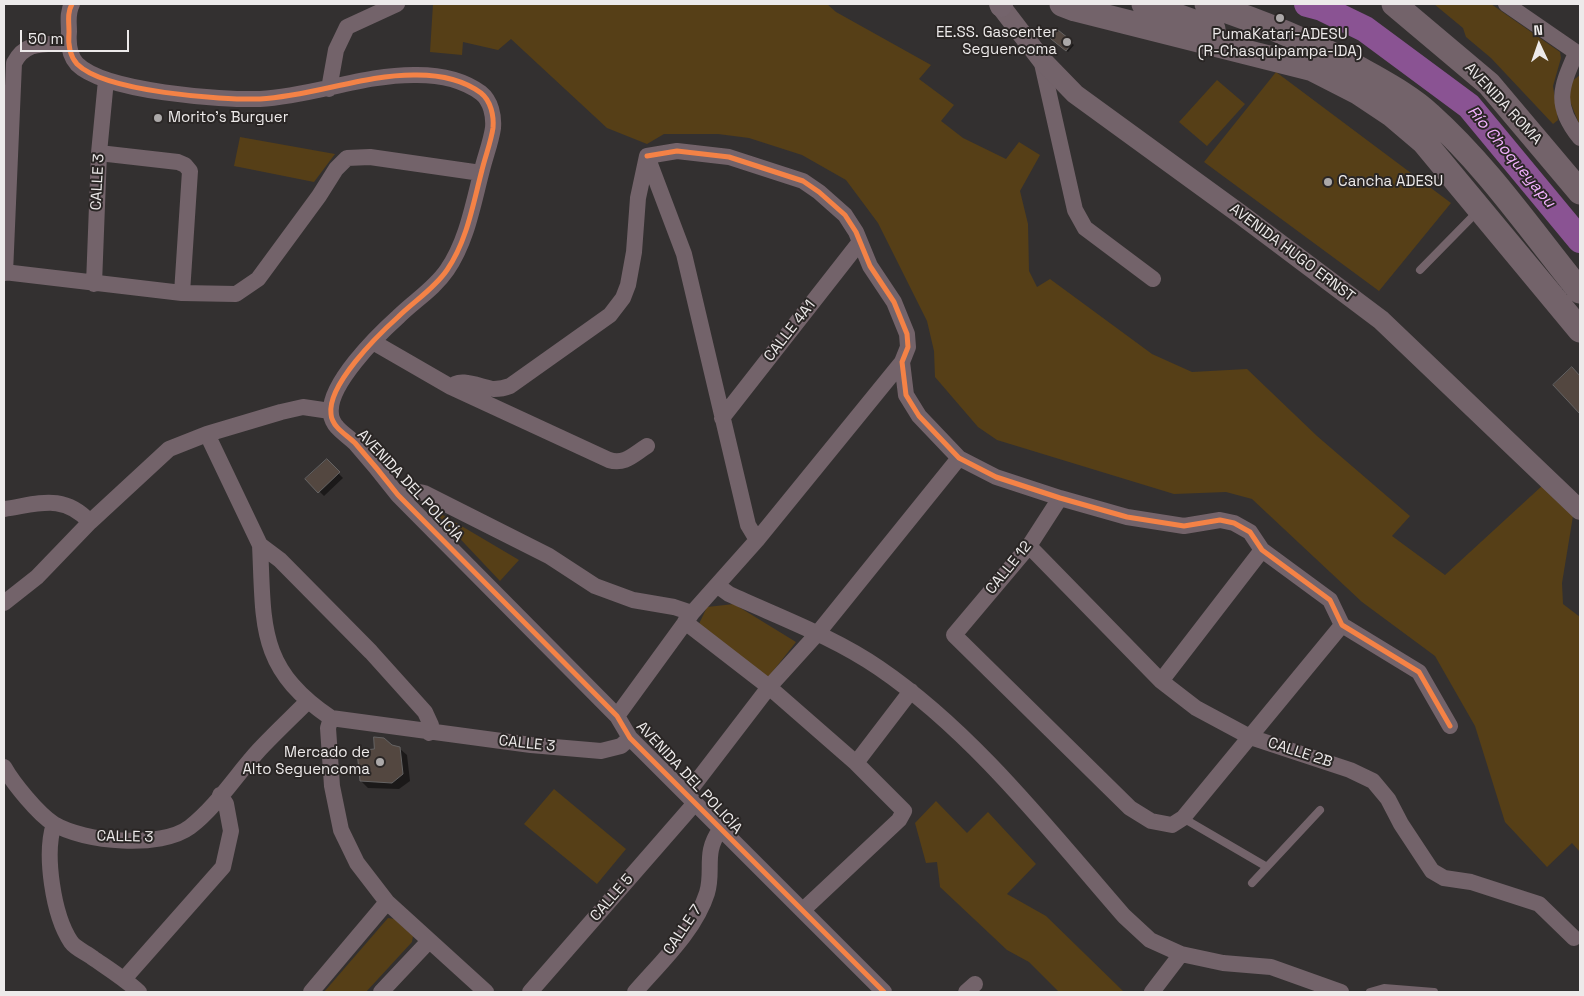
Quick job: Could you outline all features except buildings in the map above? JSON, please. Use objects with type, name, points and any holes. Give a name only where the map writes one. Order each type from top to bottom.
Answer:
[{"type":"main road","points":[[1062,4],[1075,9],[1313,69]]},
{"type":"main road","points":[[1144,4],[1282,54],[1358,92],[1398,120],[1424,142],[1580,330]]},
{"type":"main road","points":[[1172,4],[1251,29],[1291,36]]},
{"type":"main road","points":[[1207,4],[1254,19],[1322,48],[1388,85],[1429,113],[1479,166],[1580,291]]},
{"type":"main road","name":"AVENIDA ROMA","points":[[1394,4],[1489,84],[1580,192]]},
{"type":"main road","name":"AVENIDA ROMA","points":[[1414,4],[1502,79],[1580,172]]},
{"type":"street","points":[[4,603],[37,577],[90,522],[169,449],[207,434],[303,407],[330,411],[333,397],[349,370],[397,317],[438,282],[448,269],[457,252],[469,219],[493,128],[491,106],[484,96],[470,85],[440,76],[379,77],[298,96],[259,99],[211,98],[170,93],[106,80],[78,64],[72,57],[68,43],[68,18],[72,4]]},
{"type":"street","points":[[329,89],[336,50],[347,27],[397,4]]},
{"type":"street","name":"AVENIDA HUGO ERNST","points":[[1001,4],[1040,59],[1075,94],[1381,320],[1580,510]]},
{"type":"street","points":[[1506,4],[1578,54],[1561,90],[1570,123],[1580,138]]},
{"type":"street","points":[[68,43],[32,46],[20,52],[14,63],[4,272],[182,293],[236,294],[258,279],[319,196],[336,169],[347,158],[370,157],[481,173]]},
{"type":"street","points":[[1040,59],[1075,210],[1086,228],[1153,279]]},
{"type":"street","name":"CALLE 3","points":[[94,284],[100,153],[106,80]]},
{"type":"street","points":[[617,716],[689,617],[758,540],[902,362],[908,348],[907,334],[894,302],[870,266],[856,232],[845,215],[803,181],[730,157],[677,151],[647,156]]},
{"type":"street","points":[[100,153],[178,162],[186,165],[190,171],[182,293]]},
{"type":"street","points":[[451,387],[454,383],[461,382],[491,389],[510,386],[610,315],[623,298],[628,285],[634,252],[638,198],[647,156]]},
{"type":"street","points":[[647,156],[684,254],[748,525],[758,540]]},
{"type":"street","name":"CALLE 4A1","points":[[722,418],[859,243]]},
{"type":"street","points":[[373,342],[451,387],[617,463],[624,462],[647,446]]},
{"type":"street","points":[[902,362],[906,395],[919,416],[959,458],[996,477],[1127,517],[1184,526],[1220,520],[1234,523],[1250,532],[1262,550],[1330,600],[1342,625],[1419,672],[1450,726]]},
{"type":"street","name":"AVENIDA DEL POLICÍA","points":[[330,411],[336,427],[374,465],[398,495],[617,716],[630,738],[884,992]]},
{"type":"street","points":[[207,434],[260,545],[264,623],[273,656],[290,684],[307,702],[330,718],[328,728],[332,786],[341,830],[357,863],[387,902],[486,992]]},
{"type":"street","name":"CALLE 5","points":[[530,992],[691,799],[769,687],[817,634],[959,458]]},
{"type":"street","points":[[398,495],[404,491],[411,490],[424,493],[549,556],[595,586],[633,600],[674,607],[689,617],[856,763],[904,810],[899,820],[803,910]]},
{"type":"street","name":"CALLE 12","points":[[1060,498],[1029,546],[954,635],[1130,808],[1151,822],[1172,825],[1183,818]]},
{"type":"street","points":[[4,509],[57,502],[69,504],[90,522]]},
{"type":"street","points":[[260,545],[280,560],[371,652],[425,712],[431,725],[429,733]]},
{"type":"street","name":"CALLE 2B","points":[[1029,546],[1161,681],[1196,708],[1250,737],[1350,770],[1373,781],[1388,799],[1401,824],[1432,871],[1444,878],[1471,882],[1539,904],[1574,938]]},
{"type":"street","points":[[1161,681],[1262,550]]},
{"type":"street","points":[[718,586],[729,594],[817,634],[877,666],[912,691],[974,747],[1124,916],[1150,940],[1181,954],[1223,963],[1271,967],[1341,992]]},
{"type":"street","points":[[1183,818],[1342,625]]},
{"type":"street","points":[[856,763],[912,691]]},
{"type":"street","name":"CALLE 3","points":[[4,767],[30,800],[54,824],[96,839],[148,840],[169,837],[189,828],[220,796],[259,750],[307,702]]},
{"type":"street","name":"CALLE 3","points":[[330,718],[531,746],[601,751],[621,746],[630,738]]},
{"type":"street","points":[[124,979],[223,867],[231,831],[226,804],[220,796]]},
{"type":"street","points":[[54,824],[49,848],[53,889],[59,916],[72,943],[124,979],[139,992]]},
{"type":"street","name":"CALLE 7","points":[[635,992],[666,956],[698,913],[707,891],[710,847],[720,830]]},
{"type":"street","points":[[311,992],[387,902]]},
{"type":"street","points":[[381,992],[429,941]]},
{"type":"street","points":[[1152,992],[1181,954]]},
{"type":"lane","points":[[1420,270],[1480,209]]},
{"type":"lane","points":[[1252,883],[1320,810]]},
{"type":"lane","points":[[1183,818],[1267,866]]},
{"type":"lane","points":[[1370,992],[1384,988],[1434,992]]},
{"type":"shaded area","points":[[433,4],[827,4],[836,12],[931,65],[919,79],[954,105],[941,121],[963,138],[1006,159],[1019,142],[1040,155],[1020,191],[1028,224],[1029,271],[1037,287],[1050,279],[1152,354],[1192,372],[1247,369],[1317,436],[1410,516],[1392,536],[1445,575],[1543,485],[1573,516],[1562,583],[1563,604],[1580,617],[1580,852],[1572,843],[1547,867],[1505,822],[1475,726],[1435,656],[1362,602],[1252,499],[1226,492],[1174,494],[997,440],[978,427],[935,377],[934,351],[927,321],[878,223],[846,180],[802,155],[749,138],[718,134],[664,134],[647,144],[607,128],[511,39],[498,50],[463,42],[462,55],[430,52]]},
{"type":"shaded area","points":[[1434,4],[1491,4],[1560,52],[1561,58],[1553,86],[1558,120],[1553,124],[1491,58],[1466,37],[1463,28]]},
{"type":"shaded area","name":"Cancha ADESU","points":[[1276,72],[1451,203],[1379,291],[1204,162]]},
{"type":"shaded area","points":[[1580,75],[1580,126],[1569,99],[1571,82]]},
{"type":"shaded area","points":[[1217,80],[1245,104],[1207,146],[1179,122]]},
{"type":"shaded area","points":[[240,137],[335,154],[314,182],[234,166]]},
{"type":"shaded area","points":[[431,508],[519,560],[500,581]]},
{"type":"shaded area","points":[[734,604],[796,642],[766,680],[698,626],[707,607]]},
{"type":"shaded area","points":[[554,789],[626,849],[597,884],[524,824]]},
{"type":"shaded area","points":[[936,801],[967,833],[988,812],[1036,864],[1007,894],[1046,916],[1124,992],[1059,992],[1029,962],[1007,950],[940,887],[937,862],[926,863],[915,823]]},
{"type":"shaded area","points":[[388,918],[395,919],[413,936],[412,942],[366,992],[324,992]]},
{"type":"waterway","name":"Río Choqueyapu","points":[[1307,4],[1322,8],[1365,29],[1469,106],[1580,240]]},
{"type":"cycle path","points":[[72,4],[69,14],[69,45],[72,57],[77,64],[91,74],[137,88],[192,96],[260,99],[300,94],[378,78],[426,75],[459,81],[474,88],[484,96],[491,109],[493,128],[469,222],[460,247],[442,277],[367,348],[345,375],[332,402],[331,414],[333,421],[355,443],[398,495],[617,716],[630,738],[884,992]]},
{"type":"cycle path","points":[[647,156],[677,151],[729,157],[803,181],[819,192],[845,215],[856,232],[870,266],[894,302],[907,334],[908,347],[902,362],[906,395],[919,416],[959,458],[996,477],[1127,517],[1184,526],[1220,520],[1234,523],[1250,532],[1262,550],[1330,600],[1342,625],[1419,672],[1450,726]]},
{"type":"place","name":"PumaKatari-ADESU (R-Chasquipampa-IDA)","points":[[1280,18]]},
{"type":"place","name":"EE.SS. Gascenter Seguencoma","points":[[1067,42]]},
{"type":"place","name":"Morito's Burguer","points":[[158,118]]},
{"type":"place","name":"Cancha ADESU","points":[[1328,182]]},
{"type":"place","name":"Mercado de Alto Seguencoma","points":[[380,762]]}]
